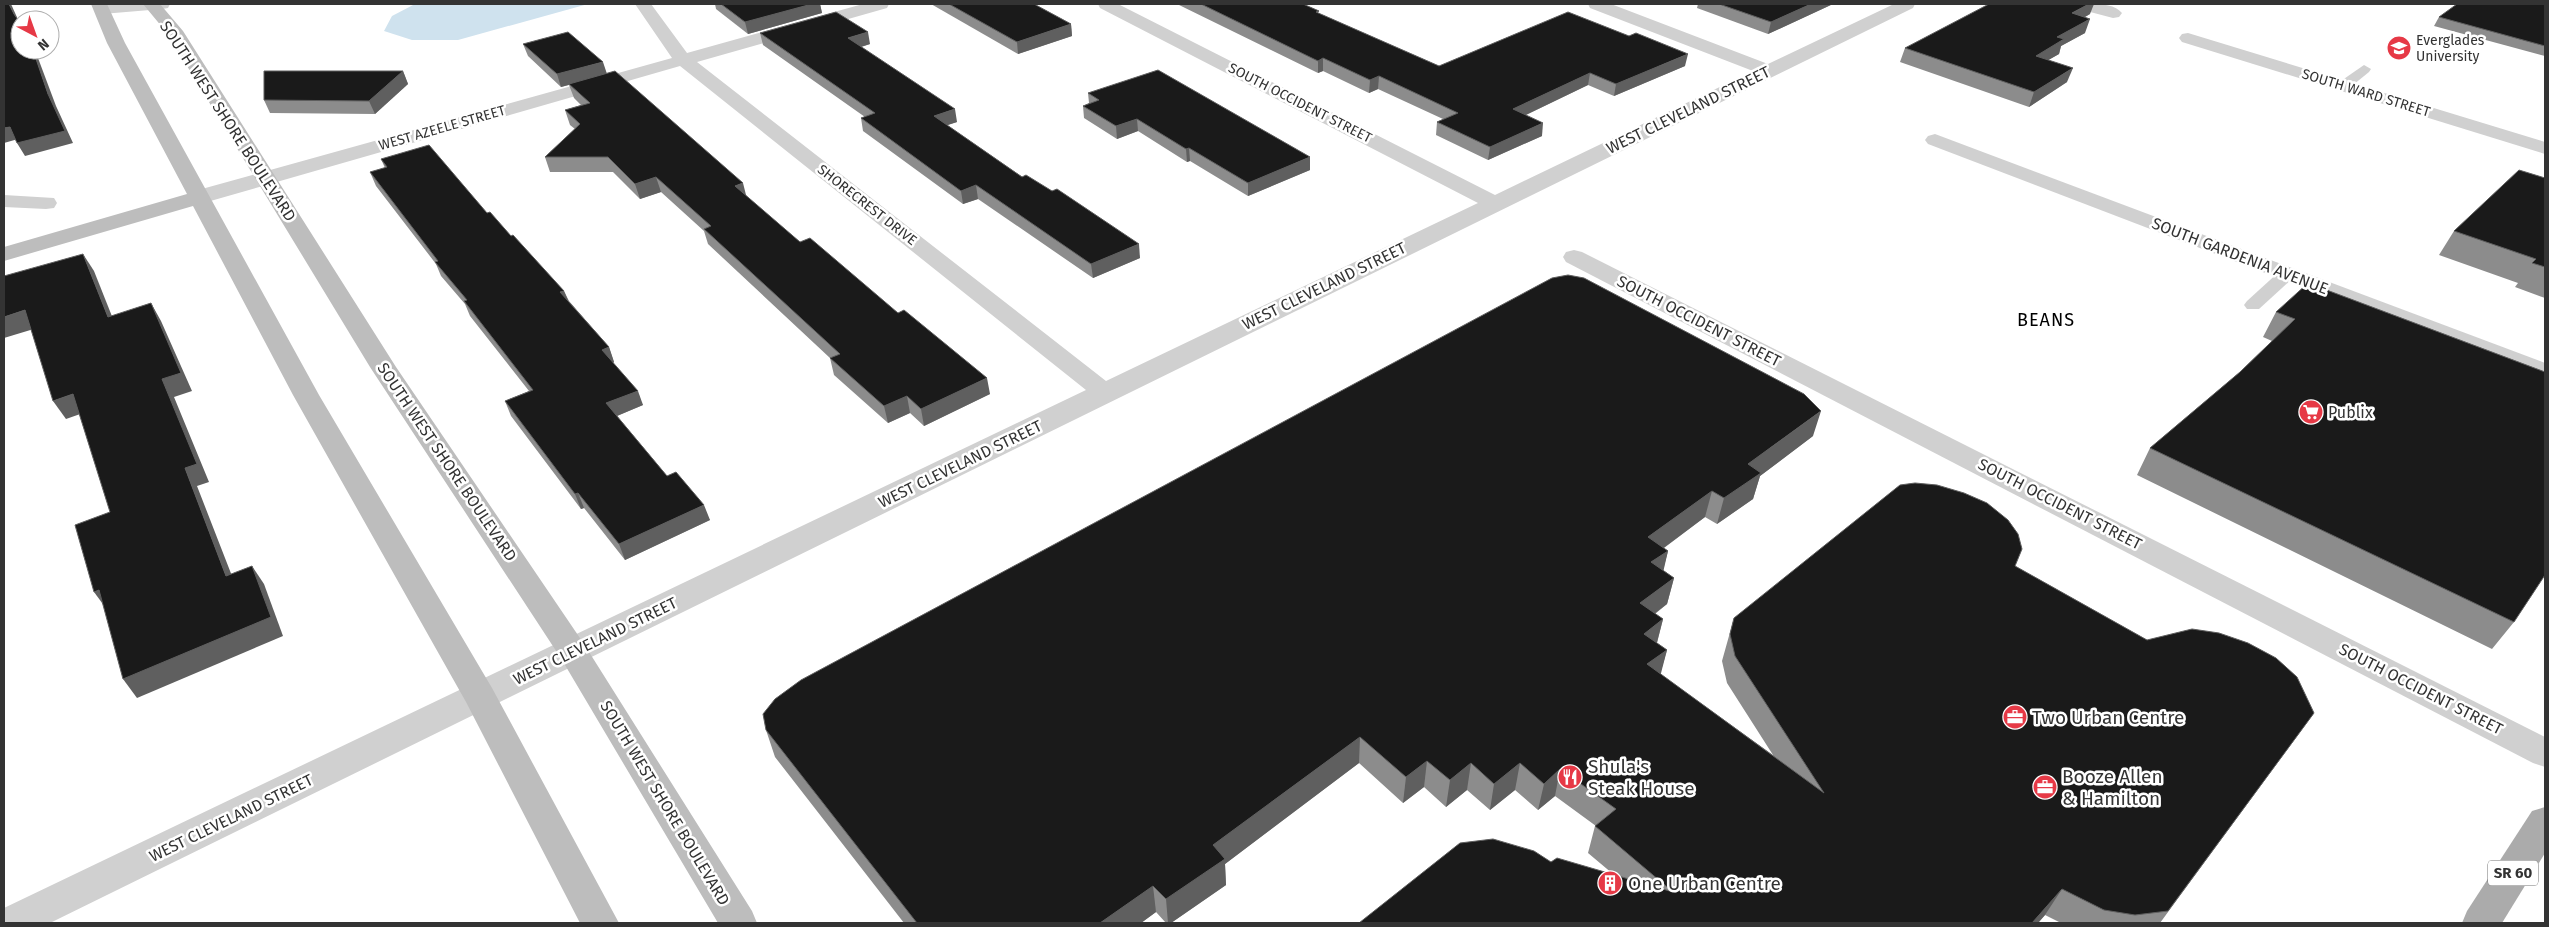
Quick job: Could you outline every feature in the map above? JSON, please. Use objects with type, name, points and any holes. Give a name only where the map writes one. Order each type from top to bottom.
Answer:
[{"type":"main road","name":"SR 60","points":[[2482,923],[2545,822]]},
{"type":"street","points":[[155,4],[101,6],[116,43],[306,395],[480,697],[600,923]]},
{"type":"street","name":"SOUTH WEST SHORE BOULEVARD","points":[[155,4],[174,31],[383,367],[573,652],[738,923]]},
{"type":"street","name":"SHORECREST DRIVE","points":[[643,4],[682,59],[1106,393]]},
{"type":"street","name":"WEST AZEELE STREET","points":[[4,254],[682,59],[881,4]]},
{"type":"street","name":"SOUTH OCCIDENT STREET","points":[[1106,4],[1495,203]]},
{"type":"street","points":[[1596,4],[1770,70]]},
{"type":"street","name":"WEST CLEVELAND STREET","points":[[12,923],[53,914],[480,697],[1906,4]]},
{"type":"street","points":[[2080,4],[2113,13]]},
{"type":"street","name":"SOUTH WARD STREET","points":[[2188,38],[2545,148]]},
{"type":"street","name":"SOUTH GARDENIA AVENUE","points":[[1935,140],[2545,372]]},
{"type":"street","points":[[4,201],[46,203]]},
{"type":"street","name":"SOUTH OCCIDENT STREET","points":[[1574,257],[2545,753]]},
{"type":"lane","points":[[2343,86],[2364,69]]},
{"type":"lane","points":[[2253,305],[2287,274]]},
{"type":"water","points":[[415,4],[588,4],[458,40],[412,40],[384,31],[392,16]]},
{"type":"building","points":[[4,4],[9,4],[12,10],[10,10],[10,60],[36,60],[48,94],[65,131],[17,143],[10,127],[4,128]]},
{"type":"building","points":[[721,4],[812,4],[745,22]]},
{"type":"building","points":[[949,4],[1034,4],[1071,24],[1017,42]]},
{"type":"building","points":[[1201,4],[1303,4],[1319,11],[1316,12],[1439,66],[1568,12],[1629,36],[1636,33],[1688,54],[1616,84],[1590,73],[1513,109],[1543,123],[1490,147],[1437,122],[1458,113],[1379,76],[1370,80],[1323,58],[1318,61]]},
{"type":"building","points":[[1719,4],[1811,4],[1771,22]]},
{"type":"building","points":[[1989,4],[2089,4],[2072,13],[2090,19],[2057,37],[2064,39],[2036,56],[2073,68],[2034,92],[1905,48]]},
{"type":"building","points":[[2457,4],[2545,4],[2545,46],[2439,17]]},
{"type":"building","points":[[836,12],[868,32],[848,38],[955,109],[934,116],[1022,177],[1026,175],[1052,191],[1057,189],[1139,244],[1091,264],[976,185],[961,191],[861,118],[875,113],[760,33]]},
{"type":"building","points":[[568,32],[603,62],[557,74],[523,44]]},
{"type":"building","points":[[1158,70],[1310,157],[1248,183],[1189,148],[1186,149],[1137,119],[1116,126],[1083,106],[1099,100],[1088,93]]},
{"type":"building","points":[[264,71],[403,71],[369,101],[264,100]]},
{"type":"building","points":[[615,71],[743,183],[735,186],[800,242],[810,238],[898,313],[904,310],[987,378],[921,409],[907,396],[884,406],[830,358],[840,354],[704,229],[711,226],[656,177],[635,184],[608,157],[545,157],[580,124],[565,110],[590,103],[569,84]]},
{"type":"building","points":[[429,145],[487,213],[490,212],[511,236],[513,235],[564,291],[560,292],[609,347],[602,350],[638,391],[606,403],[667,476],[676,472],[704,505],[619,544],[578,493],[575,494],[505,401],[533,390],[464,301],[467,300],[435,262],[438,261],[370,172],[387,167],[381,159]]},
{"type":"building","points":[[2519,170],[2545,178],[2545,267],[2532,263],[2536,259],[2454,231]]},
{"type":"building","points":[[83,254],[108,317],[151,303],[181,373],[162,379],[197,464],[185,468],[226,576],[252,566],[271,617],[123,679],[99,590],[94,592],[75,525],[110,512],[73,394],[53,401],[25,310],[4,317],[4,276]]},
{"type":"building","points":[[1568,275],[1584,278],[1804,394],[1821,411],[1748,464],[1761,473],[1724,498],[1712,491],[1648,537],[1668,551],[1651,562],[1674,578],[1640,603],[1663,619],[1644,634],[1667,650],[1647,664],[1824,793],[1735,656],[1730,634],[1734,618],[1900,485],[1915,483],[1937,485],[1964,493],[1987,503],[2008,520],[2018,534],[2022,549],[2015,566],[2147,640],[2192,629],[2219,633],[2248,643],[2276,658],[2297,677],[2314,713],[2168,911],[2135,915],[2104,910],[2062,889],[2032,923],[1359,923],[1460,843],[1493,839],[1534,851],[1551,862],[1557,858],[1673,892],[1595,826],[1616,809],[1560,769],[1544,784],[1520,763],[1494,784],[1471,763],[1450,780],[1427,761],[1406,777],[1360,737],[1213,845],[1225,859],[1166,899],[1153,886],[1100,923],[917,923],[766,730],[763,714],[775,699],[801,680],[1552,278]]},
{"type":"building","points":[[2308,283],[2545,372],[2545,575],[2514,622],[2150,448],[2240,372],[2295,319],[2276,312]]},
{"type":"place","name":"Everglades University","points":[[2399,48]]},
{"type":"place","name":"Publix","points":[[2311,412]]},
{"type":"place","name":"Two Urban Centre","points":[[2015,717]]},
{"type":"place","name":"Shula's Steak House","points":[[1570,777]]},
{"type":"place","name":"Booze Allen & Hamilton","points":[[2045,787]]},
{"type":"place","name":"One Urban Centre","points":[[1610,883]]},
{"type":"district","name":"BEANS","points":[[2046,320]]}]
